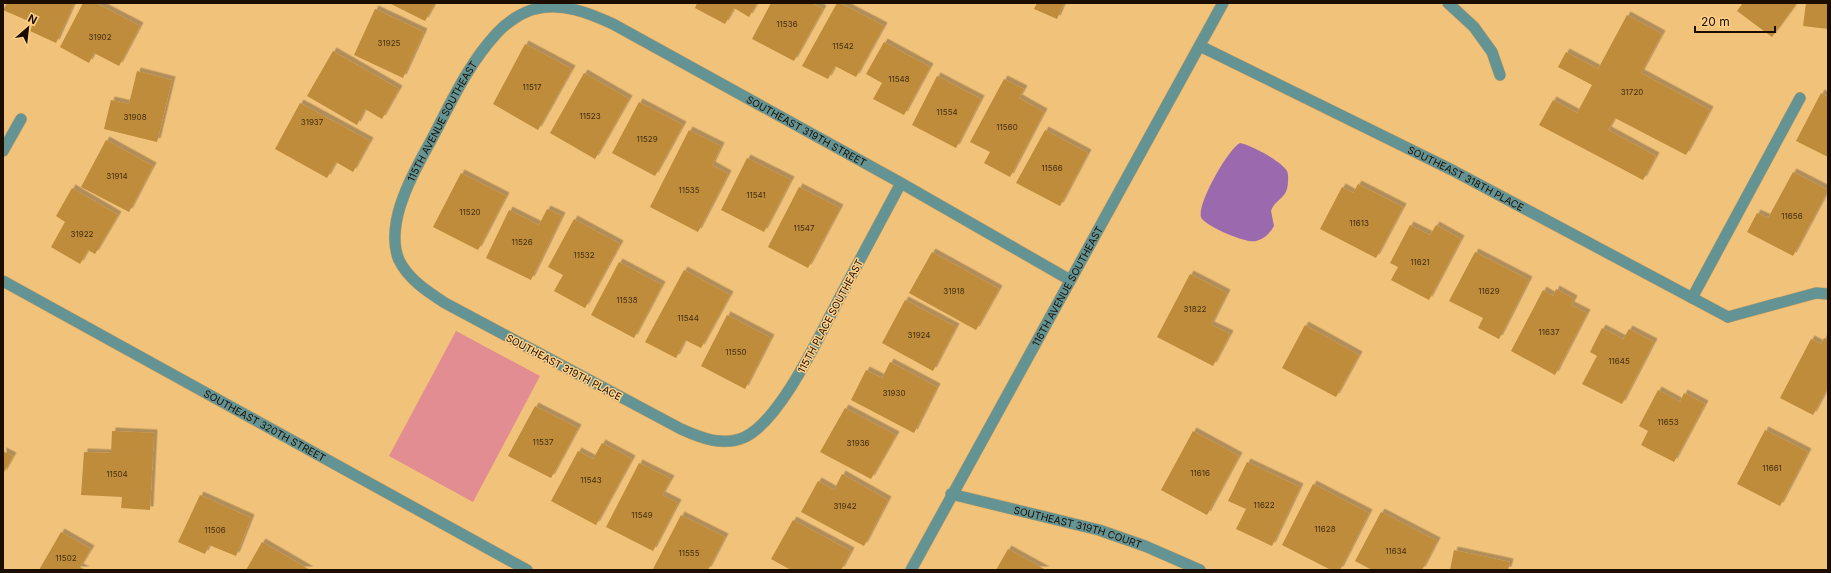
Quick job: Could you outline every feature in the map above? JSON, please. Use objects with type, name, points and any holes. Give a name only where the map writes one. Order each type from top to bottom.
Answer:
[{"type":"street","name":"116TH AVENUE SOUTHEAST","points":[[911,570],[951,494],[1223,3]]},
{"type":"street","points":[[1448,3],[1474,27],[1492,52],[1500,75]]},
{"type":"street","name":"SOUTHEAST 319TH STREET","points":[[533,6],[574,9],[614,24],[901,183],[1070,280]]},
{"type":"street","name":"115TH AVENUE SOUTHEAST","points":[[399,260],[395,241],[397,222],[402,198],[413,174],[478,56],[498,32],[533,6]]},
{"type":"street","name":"SOUTHEAST 318TH PLACE","points":[[1200,46],[1452,170],[1728,317],[1816,293],[1828,294]]},
{"type":"street","points":[[1692,298],[1800,98]]},
{"type":"street","points":[[3,151],[21,119]]},
{"type":"street","name":"115TH PLACE SOUTHEAST","points":[[744,437],[758,428],[765,421],[794,381],[901,183]]},
{"type":"street","name":"SOUTHEAST 319TH PLACE","points":[[399,260],[410,276],[426,290],[445,303],[668,422],[709,440],[722,442],[744,437]]},
{"type":"street","name":"SOUTHEAST 320TH STREET","points":[[3,281],[527,570]]},
{"type":"street","name":"SOUTHEAST 319TH COURT","points":[[951,494],[1098,530],[1145,546],[1200,570]]},
{"type":"shaded area","points":[[1240,143],[1258,150],[1272,158],[1284,167],[1288,175],[1286,192],[1274,205],[1271,211],[1274,226],[1262,239],[1256,241],[1244,240],[1226,234],[1204,221],[1201,217],[1201,210],[1214,177],[1228,155]]},
{"type":"shaded area","points":[[456,331],[540,376],[473,502],[389,456]]},
{"type":"building","points":[[7,3],[74,3],[56,43],[30,31],[33,23],[3,10]]},
{"type":"building","points":[[83,3],[96,3],[140,26],[119,66],[94,53],[89,63],[60,47]]},
{"type":"building","points":[[389,3],[435,3],[425,21]]},
{"type":"building","points":[[697,3],[757,3],[749,17],[734,8],[725,24],[695,8]]},
{"type":"building","points":[[771,3],[812,3],[823,9],[794,61],[752,39]]},
{"type":"building","points":[[837,3],[840,3],[884,26],[856,77],[835,66],[828,79],[802,66]]},
{"type":"building","points":[[1037,3],[1064,3],[1057,19],[1034,9]]},
{"type":"building","points":[[1743,3],[1797,3],[1772,37],[1737,11]]},
{"type":"building","points":[[1806,3],[1828,3],[1828,29],[1803,26]]},
{"type":"building","points":[[375,9],[424,32],[403,78],[354,55]]},
{"type":"building","points":[[1627,15],[1662,34],[1641,73],[1710,110],[1686,155],[1615,118],[1608,130],[1656,156],[1643,180],[1539,125],[1553,100],[1577,113],[1592,85],[1558,67],[1566,52],[1598,69]]},
{"type":"building","points":[[884,42],[930,67],[904,115],[873,99],[882,83],[866,74]]},
{"type":"building","points":[[525,44],[572,69],[538,130],[493,104]]},
{"type":"building","points":[[333,51],[399,89],[382,119],[365,109],[357,125],[307,96]]},
{"type":"building","points":[[137,71],[172,80],[157,142],[104,129],[111,100],[129,104]]},
{"type":"building","points":[[584,73],[629,99],[595,159],[550,133]]},
{"type":"building","points":[[937,76],[981,99],[956,148],[912,125]]},
{"type":"building","points":[[1004,79],[1024,89],[1019,98],[1044,112],[1010,177],[984,163],[990,152],[970,142]]},
{"type":"building","points":[[1821,93],[1828,97],[1828,157],[1796,141]]},
{"type":"building","points":[[639,102],[683,125],[655,176],[612,153]]},
{"type":"building","points":[[300,103],[370,141],[353,172],[336,162],[327,178],[275,149]]},
{"type":"building","points":[[689,130],[721,146],[712,165],[728,174],[698,232],[650,207]]},
{"type":"building","points":[[1045,130],[1088,153],[1060,206],[1016,183]]},
{"type":"building","points":[[106,140],[153,166],[129,212],[81,187]]},
{"type":"building","points":[[747,158],[791,180],[764,232],[721,210]]},
{"type":"building","points":[[1793,172],[1828,190],[1793,256],[1747,232],[1757,213],[1768,218]]},
{"type":"building","points":[[461,173],[506,196],[478,250],[433,227]]},
{"type":"building","points":[[1358,184],[1403,207],[1376,258],[1320,229],[1342,187],[1353,193]]},
{"type":"building","points":[[799,187],[840,208],[808,268],[768,247]]},
{"type":"building","points":[[72,188],[118,215],[95,254],[88,250],[80,264],[51,247],[65,222],[56,216]]},
{"type":"building","points":[[547,209],[562,216],[531,280],[486,258],[509,210],[539,225]]},
{"type":"building","points":[[574,219],[620,244],[585,308],[554,291],[563,275],[548,267]]},
{"type":"building","points":[[1410,225],[1430,235],[1436,225],[1461,239],[1429,300],[1391,280],[1398,267],[1390,263]]},
{"type":"building","points":[[932,252],[999,289],[976,330],[909,293]]},
{"type":"building","points":[[1475,252],[1529,280],[1499,339],[1478,328],[1483,318],[1449,301]]},
{"type":"building","points":[[619,262],[662,285],[634,338],[591,315]]},
{"type":"building","points":[[684,270],[730,295],[701,348],[685,340],[676,358],[645,342]]},
{"type":"building","points":[[1190,274],[1227,293],[1211,325],[1230,334],[1213,366],[1157,337]]},
{"type":"building","points":[[1556,289],[1574,299],[1571,305],[1587,313],[1555,375],[1511,351],[1543,290],[1553,296]]},
{"type":"building","points":[[905,300],[956,327],[933,371],[882,343]]},
{"type":"building","points":[[727,315],[771,338],[745,389],[701,366]]},
{"type":"building","points":[[1305,325],[1359,355],[1336,397],[1282,368]]},
{"type":"building","points":[[1602,328],[1623,339],[1629,329],[1654,342],[1622,404],[1582,384],[1597,356],[1590,352]]},
{"type":"building","points":[[1824,338],[1828,340],[1828,387],[1813,415],[1780,398],[1811,339],[1821,344]]},
{"type":"building","points":[[890,362],[937,387],[914,433],[851,400],[866,370],[882,378]]},
{"type":"building","points":[[1658,390],[1680,402],[1684,393],[1705,404],[1674,462],[1641,445],[1648,431],[1639,426]]},
{"type":"building","points":[[535,406],[578,428],[551,478],[508,456]]},
{"type":"building","points":[[845,408],[896,435],[871,479],[820,452]]},
{"type":"building","points":[[1765,430],[1808,452],[1780,506],[1737,484]]},
{"type":"building","points":[[112,431],[154,433],[150,510],[121,508],[122,497],[81,495],[84,452],[111,453]]},
{"type":"building","points":[[1193,431],[1239,456],[1207,515],[1161,490]]},
{"type":"building","points":[[602,443],[632,459],[596,525],[551,501],[578,451],[593,459]]},
{"type":"building","points":[[3,451],[13,456],[3,474]]},
{"type":"building","points":[[1247,462],[1300,487],[1272,546],[1236,529],[1246,509],[1228,501]]},
{"type":"building","points":[[639,463],[671,479],[662,495],[678,503],[653,551],[606,527]]},
{"type":"building","points":[[842,474],[888,500],[864,546],[801,512],[818,481],[834,490]]},
{"type":"building","points":[[1313,484],[1369,513],[1340,570],[1331,570],[1282,545]]},
{"type":"building","points":[[200,495],[251,518],[236,556],[209,545],[205,554],[178,542]]},
{"type":"building","points":[[1381,512],[1437,541],[1422,570],[1372,570],[1355,561]]},
{"type":"building","points":[[681,515],[725,537],[708,570],[653,569]]},
{"type":"building","points":[[793,520],[851,551],[841,570],[791,570],[771,559]]},
{"type":"building","points":[[61,532],[91,549],[80,567],[86,570],[39,570]]},
{"type":"building","points":[[262,542],[310,570],[246,570]]},
{"type":"building","points":[[1008,549],[1046,570],[996,570]]},
{"type":"building","points":[[1454,550],[1510,562],[1508,570],[1450,570]]}]
